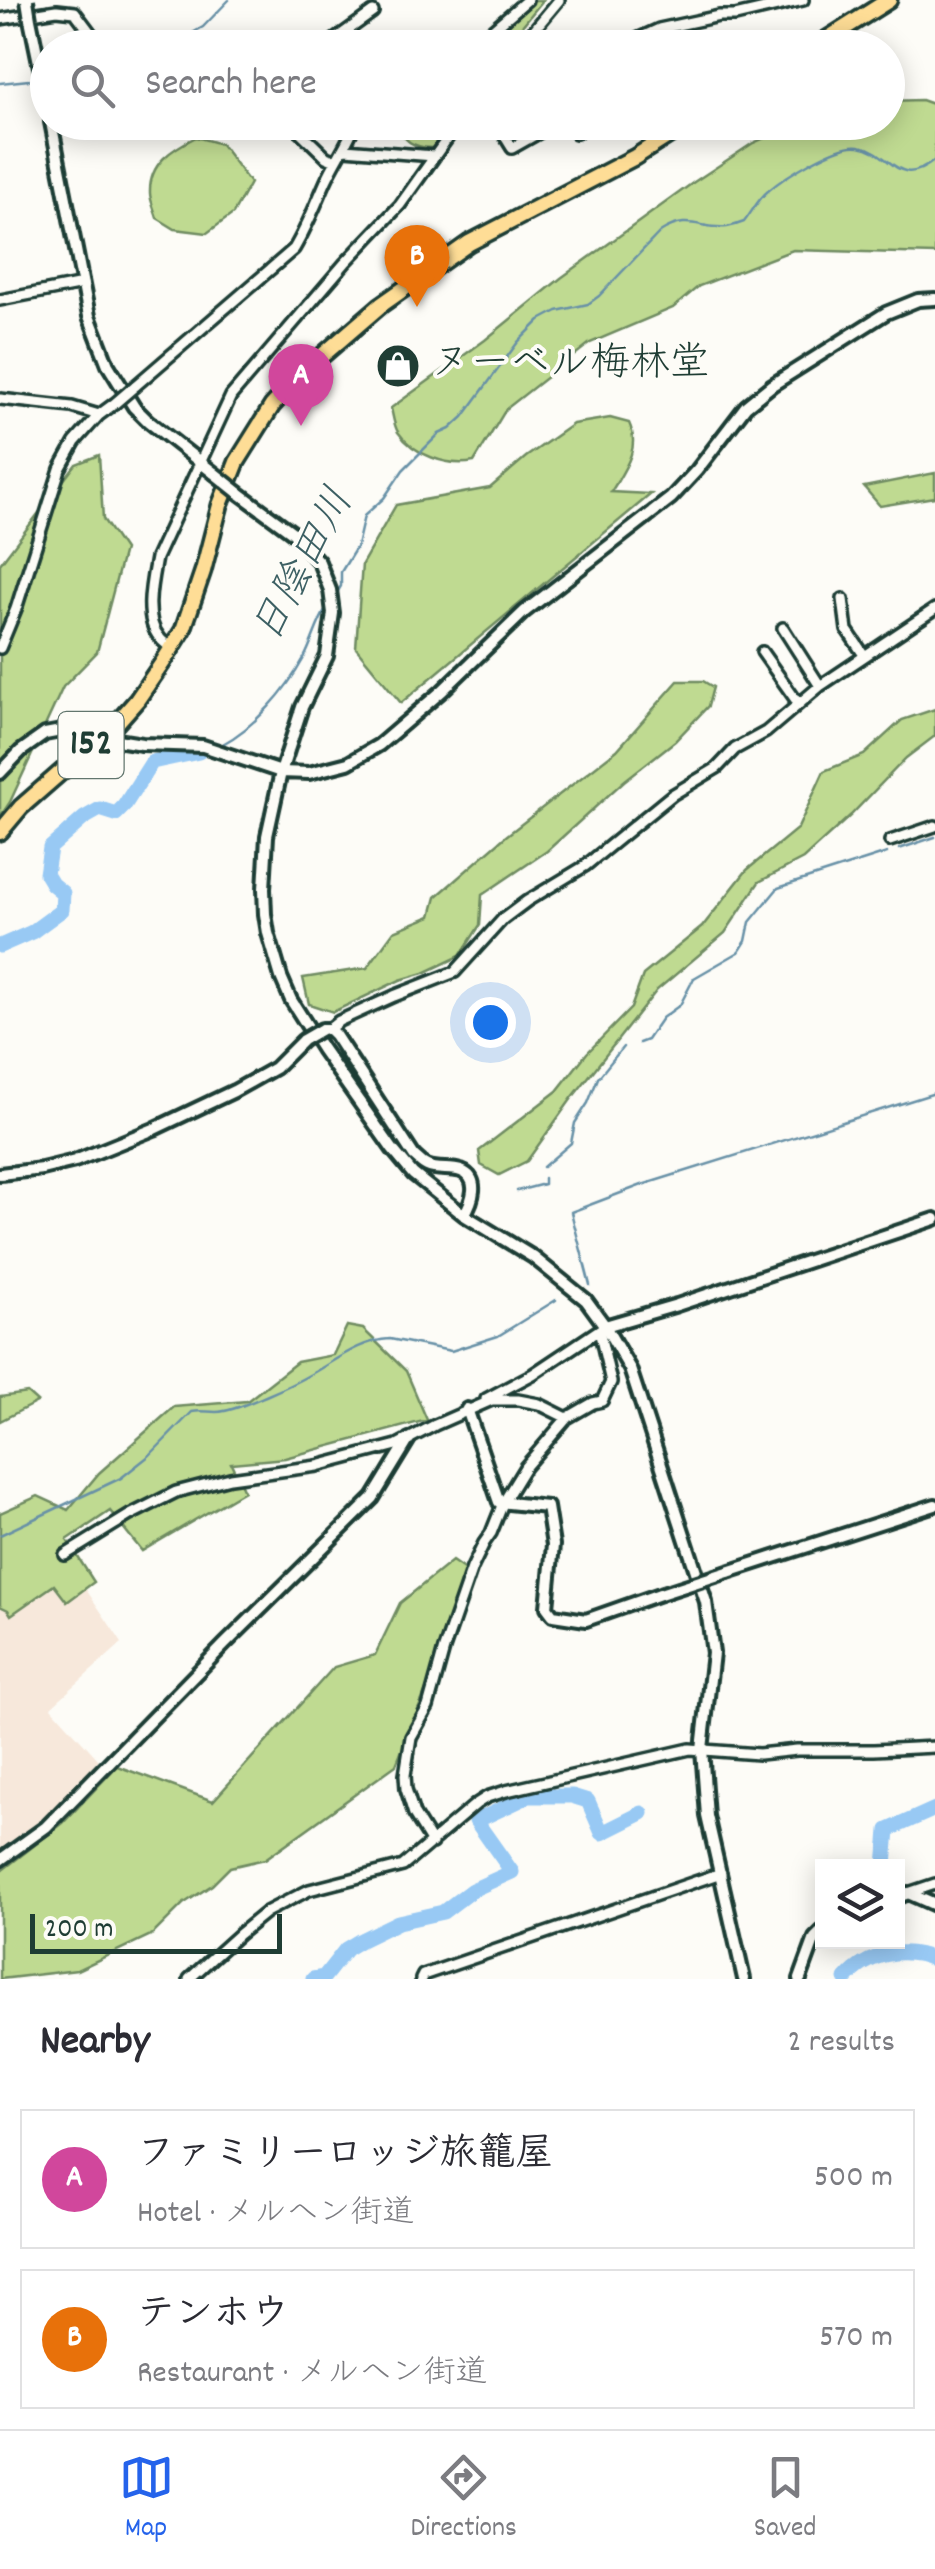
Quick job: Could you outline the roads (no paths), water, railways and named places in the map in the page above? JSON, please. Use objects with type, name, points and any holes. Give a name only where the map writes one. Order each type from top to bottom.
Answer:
[{"type":"highway","points":[[835,30],[865,6],[889,0]]},
{"type":"highway","name":"152","points":[[0,832],[136,700],[183,630],[220,504],[237,462],[272,406],[302,373],[381,305],[469,243],[660,140]]},
{"type":"street","points":[[27,0],[32,30]]},
{"type":"street","points":[[75,12],[81,0]]},
{"type":"street","points":[[491,30],[527,0]]},
{"type":"street","points":[[534,30],[559,0]]},
{"type":"street","points":[[657,30],[802,0]]},
{"type":"street","points":[[0,19],[57,10],[75,12],[88,30]]},
{"type":"street","points":[[348,30],[373,12]]},
{"type":"street","points":[[55,140],[89,316],[108,364],[134,407],[292,532],[318,562],[330,590],[334,613],[330,641],[281,772],[268,836],[264,889],[268,933],[291,1000],[413,1174],[464,1215],[533,1257],[586,1300],[630,1370],[706,1602],[712,1653],[702,1749],[708,1816],[744,1979]]},
{"type":"street","points":[[309,140],[336,161]]},
{"type":"street","points":[[0,648],[60,470],[74,442],[99,414],[294,249],[312,220],[349,140]]},
{"type":"street","points":[[171,648],[156,635],[150,612],[156,558],[230,396],[400,205],[446,140]]},
{"type":"street","points":[[507,140],[512,148],[526,140]]},
{"type":"street","points":[[345,149],[434,156]]},
{"type":"street","points":[[0,300],[83,284]]},
{"type":"street","points":[[0,773],[44,734],[60,731],[142,744],[204,746],[281,772],[309,773],[348,763],[380,745],[524,612],[671,498],[698,470],[746,406],[772,384],[886,313],[918,300],[935,298]]},
{"type":"street","points":[[0,400],[72,407],[99,414]]},
{"type":"street","points":[[843,599],[847,630],[864,655]]},
{"type":"street","points":[[0,1174],[42,1169],[108,1149],[234,1092],[276,1068],[303,1040],[339,1021],[455,972],[503,919],[585,866],[672,795],[717,768],[735,749],[766,732],[820,686],[935,610]]},
{"type":"street","points":[[783,628],[820,686]]},
{"type":"street","points":[[762,652],[798,703]]},
{"type":"street","points":[[890,841],[935,826]]},
{"type":"street","points":[[326,1029],[414,1156],[424,1166],[462,1171],[469,1177],[473,1198],[464,1215]]},
{"type":"street","points":[[65,1555],[176,1492],[230,1478],[317,1466],[397,1445],[533,1374],[602,1328],[935,1219]]},
{"type":"street","points":[[432,1843],[414,1814],[406,1790],[410,1737],[428,1707],[472,1568],[503,1503],[525,1466],[567,1418],[602,1400],[611,1382],[602,1328]]},
{"type":"street","points":[[468,1409],[492,1400],[518,1400],[539,1404],[567,1418]]},
{"type":"street","points":[[468,1409],[499,1502],[546,1507],[553,1546],[547,1607],[553,1615],[586,1620],[935,1505]]},
{"type":"street","points":[[0,1860],[46,1827],[373,1498],[410,1439]]},
{"type":"street","points":[[189,1979],[266,1912],[308,1890],[403,1866],[476,1804],[506,1790],[690,1748],[759,1754],[935,1747]]},
{"type":"street","points":[[420,1979],[721,1874]]},
{"type":"street","points":[[905,1894],[935,1884]]},
{"type":"street","points":[[905,1896],[935,1905]]},
{"type":"street","points":[[800,1979],[815,1938]]},
{"type":"waterway","points":[[198,30],[229,0]]},
{"type":"waterway","points":[[0,83],[29,80]]},
{"type":"waterway","name":"日陰田川","points":[[335,596],[341,586],[341,572],[357,546],[364,516],[384,498],[403,470],[439,434],[463,417],[518,342],[540,320],[557,311],[588,304],[599,296],[660,232],[679,224],[729,227],[744,222],[776,185],[838,149],[870,149],[903,171],[922,169],[935,160]]},
{"type":"waterway","name":"日陰田川","points":[[221,745],[246,728],[279,695],[304,658],[328,606]]},
{"type":"waterway","name":"日陰田川","points":[[0,946],[32,932],[62,910],[63,893],[46,874],[50,848],[100,809],[116,814],[152,762],[199,752]]},
{"type":"waterway","points":[[899,849],[935,837]]},
{"type":"waterway","points":[[639,1043],[647,1040],[662,1018],[680,1005],[694,978],[739,952],[750,922],[778,888],[887,853]]},
{"type":"waterway","points":[[543,1167],[571,1143],[575,1123],[598,1078],[623,1047]]},
{"type":"waterway","points":[[590,1285],[571,1212],[642,1185],[935,1093]]},
{"type":"waterway","points":[[517,1191],[544,1184],[544,1178]]},
{"type":"waterway","points":[[0,1535],[121,1478],[192,1412],[222,1412],[242,1406],[379,1340],[451,1351],[498,1336],[556,1300]]},
{"type":"waterway","points":[[313,1979],[324,1977],[346,1949],[361,1940],[398,1922],[443,1912],[472,1890],[512,1872],[476,1821],[529,1796],[572,1796],[588,1801],[602,1833],[642,1813]]},
{"type":"waterway","points":[[886,1859],[888,1830],[935,1809]]},
{"type":"waterway","points":[[846,1979],[865,1963],[887,1954],[911,1953],[935,1960]]},
{"type":"place","name":"テンホウ","points":[[417,307]]},
{"type":"place","name":"ヌーベル梅林堂","points":[[398,366]]},
{"type":"place","name":"ファミリーロッジ旅籠屋","points":[[301,426]]}]
